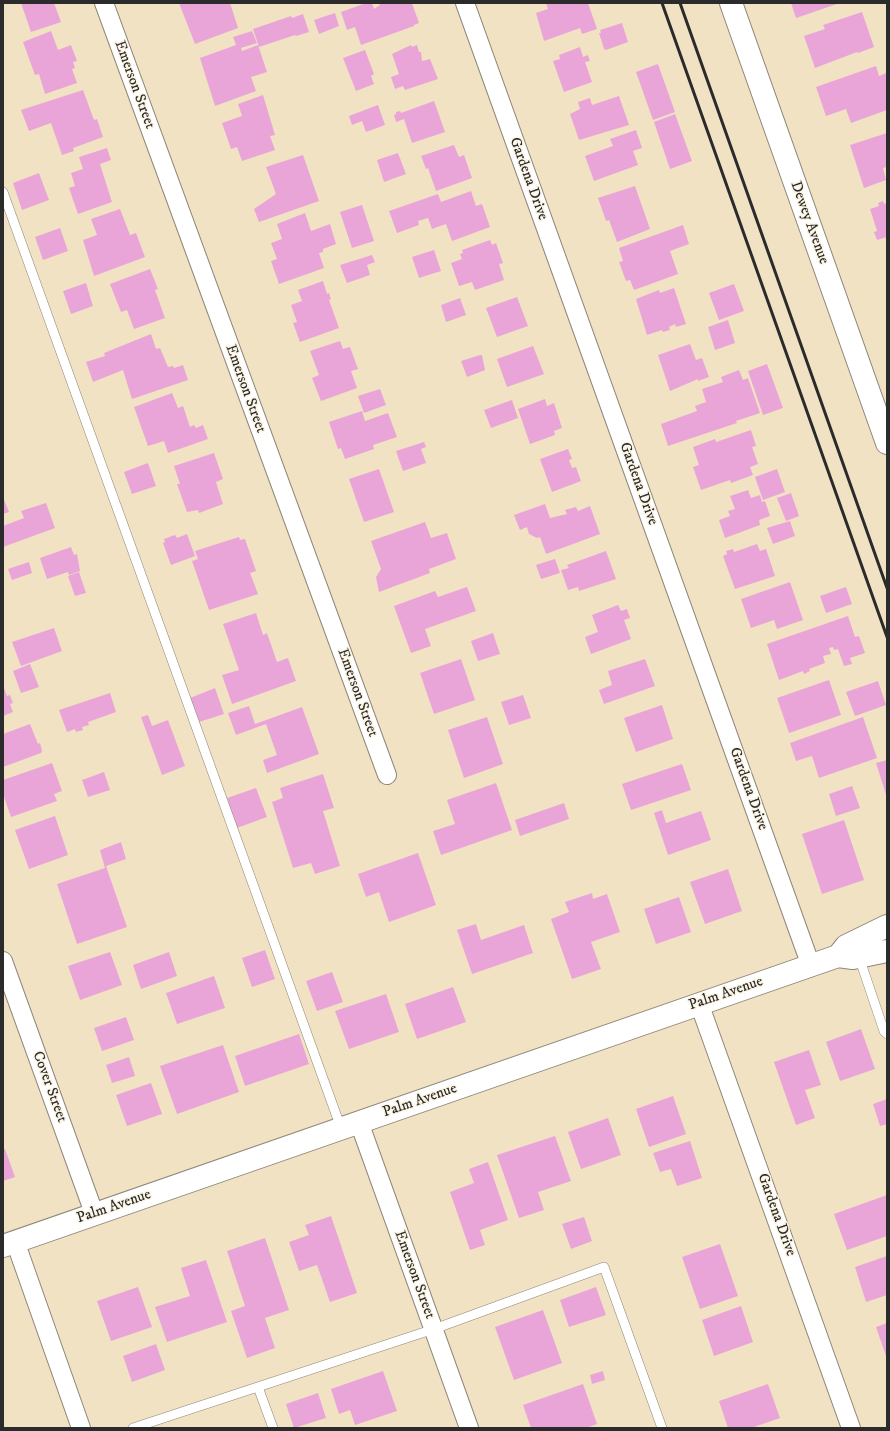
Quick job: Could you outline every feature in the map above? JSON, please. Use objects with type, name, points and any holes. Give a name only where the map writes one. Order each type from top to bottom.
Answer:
[{"type":"street","name":"Emerson Street","points":[[104,3],[387,775]]},
{"type":"street","name":"Gardena Drive","points":[[465,3],[811,966]]},
{"type":"street","name":"Dewey Avenue","points":[[731,3],[887,443]]},
{"type":"street","name":"Palm Avenue","points":[[838,956],[846,946],[887,926]]},
{"type":"street","name":"Palm Avenue","points":[[9,1244],[94,1213],[838,956],[859,957],[887,952]]},
{"type":"street","name":"Cover Street","points":[[3,961],[94,1213]]},
{"type":"street","name":"Gardena Drive","points":[[699,1003],[851,1428]]},
{"type":"street","name":"Emerson Street","points":[[350,1125],[434,1329],[469,1428]]},
{"type":"street","points":[[9,1244],[81,1428]]},
{"type":"lane","points":[[3,192],[350,1125]]},
{"type":"lane","points":[[859,957],[884,1031],[887,1034]]},
{"type":"lane","points":[[134,1428],[434,1329],[604,1267],[662,1428]]},
{"type":"lane","points":[[258,1387],[273,1428]]},
{"type":"building","points":[[21,3],[54,3],[61,22],[31,32]]},
{"type":"building","points":[[179,3],[230,3],[238,28],[195,44]]},
{"type":"building","points":[[366,3],[372,3],[374,9],[380,5],[379,3],[412,3],[419,23],[361,45],[355,27],[347,30],[341,12]]},
{"type":"building","points":[[546,3],[588,3],[597,29],[582,34],[580,28],[544,41],[536,13],[548,9]]},
{"type":"building","points":[[791,3],[840,3],[796,18]]},
{"type":"building","points":[[862,12],[874,47],[815,68],[804,36],[825,29],[823,25]]},
{"type":"building","points":[[335,13],[339,26],[319,34],[314,20]]},
{"type":"building","points":[[303,14],[309,32],[259,47],[253,29],[291,16],[292,18]]},
{"type":"building","points":[[622,23],[628,42],[606,50],[604,49],[599,33],[601,33],[600,30]]},
{"type":"building","points":[[51,31],[58,50],[71,45],[77,61],[73,62],[75,68],[72,69],[77,83],[45,94],[39,74],[35,75],[23,42]]},
{"type":"building","points":[[252,31],[257,43],[241,48],[242,51],[258,45],[267,72],[251,77],[256,91],[215,106],[200,58],[236,45],[233,37]]},
{"type":"building","points":[[411,45],[412,47],[417,45],[419,52],[421,52],[422,61],[430,59],[438,79],[405,90],[403,86],[395,89],[391,77],[399,74],[392,54]]},
{"type":"building","points":[[580,47],[583,57],[588,55],[590,61],[585,62],[592,82],[564,92],[553,61],[560,59],[559,55]]},
{"type":"building","points":[[365,50],[374,74],[371,76],[374,84],[356,91],[343,58]]},
{"type":"building","points":[[658,64],[675,112],[653,120],[636,72]]},
{"type":"building","points":[[876,66],[879,76],[886,73],[887,75],[887,110],[851,123],[846,109],[826,116],[816,87]]},
{"type":"building","points":[[83,90],[94,120],[97,119],[103,137],[73,148],[74,151],[62,155],[51,123],[29,131],[21,110]]},
{"type":"building","points":[[263,95],[275,135],[270,136],[275,150],[242,161],[237,147],[231,149],[222,123],[242,116],[238,104]]},
{"type":"building","points":[[619,96],[629,125],[579,140],[570,114],[580,109],[578,102],[590,98],[592,105]]},
{"type":"building","points":[[434,101],[445,132],[412,143],[404,119],[396,122],[394,115],[396,112],[400,111],[401,113]]},
{"type":"building","points":[[378,105],[385,125],[366,132],[362,121],[352,125],[349,116]]},
{"type":"building","points":[[675,114],[692,161],[670,169],[654,122]]},
{"type":"building","points":[[636,130],[642,148],[633,151],[638,165],[594,181],[585,156],[613,146],[610,139]]},
{"type":"building","points":[[887,133],[887,167],[883,168],[886,180],[864,188],[850,145]]},
{"type":"building","points":[[454,145],[459,157],[464,155],[472,178],[436,191],[428,168],[426,169],[421,156]]},
{"type":"building","points":[[107,148],[111,160],[100,164],[112,202],[78,214],[69,188],[75,186],[71,173],[83,169],[79,157]]},
{"type":"building","points":[[398,153],[406,174],[384,182],[377,160]]},
{"type":"building","points":[[303,155],[319,201],[259,222],[254,209],[276,194],[266,167]]},
{"type":"building","points":[[39,173],[49,200],[22,210],[13,183]]},
{"type":"building","points":[[635,186],[650,229],[617,242],[609,220],[606,221],[598,198]]},
{"type":"building","points":[[471,191],[476,206],[482,204],[490,227],[452,241],[446,224],[432,229],[428,218],[418,221],[419,225],[397,233],[389,211],[438,194],[441,202]]},
{"type":"building","points":[[883,201],[884,204],[887,203],[887,237],[877,240],[874,232],[877,231],[870,209],[879,206],[878,203]]},
{"type":"building","points":[[362,205],[374,241],[352,248],[340,212]]},
{"type":"building","points":[[120,209],[130,235],[136,233],[145,257],[94,276],[83,240],[97,235],[91,219]]},
{"type":"building","points":[[305,213],[311,231],[330,224],[336,244],[323,249],[323,252],[319,253],[324,268],[279,284],[271,261],[277,259],[271,243],[282,239],[277,224]]},
{"type":"building","points":[[683,225],[689,244],[670,251],[678,274],[634,290],[630,280],[626,281],[619,262],[623,261],[619,248]]},
{"type":"building","points":[[60,228],[68,251],[43,260],[35,237]]},
{"type":"building","points":[[490,240],[492,245],[496,243],[503,263],[499,264],[504,280],[475,290],[472,282],[459,286],[451,263],[462,259],[460,254],[463,253],[462,250]]},
{"type":"building","points":[[434,250],[441,271],[419,278],[412,257]]},
{"type":"building","points":[[372,255],[375,262],[367,265],[370,275],[347,283],[340,265]]},
{"type":"building","points":[[150,269],[158,289],[155,290],[165,318],[134,329],[127,310],[121,312],[110,284]]},
{"type":"building","points":[[323,281],[327,294],[329,293],[331,299],[329,300],[339,328],[300,342],[293,323],[297,322],[291,305],[302,301],[298,290]]},
{"type":"building","points":[[86,283],[93,306],[71,314],[63,291]]},
{"type":"building","points":[[734,284],[744,311],[719,320],[709,293]]},
{"type":"building","points":[[674,288],[686,324],[676,327],[675,324],[669,327],[670,330],[663,332],[662,330],[647,335],[636,299],[659,290],[660,293]]},
{"type":"building","points":[[517,297],[528,326],[497,337],[486,308]]},
{"type":"building","points":[[460,298],[466,315],[446,322],[441,305]]},
{"type":"building","points":[[728,320],[735,343],[715,350],[708,327]]},
{"type":"building","points":[[151,334],[156,349],[160,348],[168,367],[173,366],[174,368],[183,365],[188,380],[132,399],[123,370],[93,382],[86,362],[105,356],[104,353]]},
{"type":"building","points":[[340,341],[343,349],[350,347],[358,369],[351,371],[357,388],[321,401],[312,378],[319,375],[310,351]]},
{"type":"building","points":[[690,344],[696,360],[702,358],[709,377],[698,381],[698,379],[670,391],[658,355]]},
{"type":"building","points":[[533,346],[544,374],[507,387],[497,359]]},
{"type":"building","points":[[482,355],[485,370],[467,377],[461,361]]},
{"type":"building","points":[[767,364],[783,408],[763,415],[748,371]]},
{"type":"building","points":[[739,370],[743,380],[748,378],[760,413],[736,421],[737,423],[668,446],[661,424],[697,411],[695,406],[706,402],[702,389],[723,382],[721,377]]},
{"type":"building","points":[[380,389],[386,405],[364,413],[358,396]]},
{"type":"building","points":[[172,393],[178,408],[183,406],[190,427],[194,425],[196,428],[203,425],[208,439],[168,453],[164,441],[148,446],[134,407]]},
{"type":"building","points":[[545,399],[547,406],[554,403],[562,428],[554,431],[555,435],[530,444],[518,409]]},
{"type":"building","points":[[512,400],[518,418],[491,428],[484,410]]},
{"type":"building","points":[[362,411],[365,421],[388,413],[397,437],[373,445],[374,449],[345,459],[341,448],[338,449],[329,422]]},
{"type":"building","points":[[751,430],[756,446],[752,447],[758,464],[750,467],[753,475],[731,483],[730,480],[701,490],[693,467],[699,465],[693,447],[715,439],[716,442]]},
{"type":"building","points":[[424,442],[426,447],[421,449],[426,463],[403,471],[396,451]]},
{"type":"building","points":[[568,449],[572,459],[569,460],[572,468],[576,467],[581,481],[552,492],[540,459]]},
{"type":"building","points":[[214,453],[223,479],[216,482],[223,504],[199,513],[198,510],[187,512],[177,484],[180,484],[174,466]]},
{"type":"building","points":[[148,463],[156,486],[132,494],[124,472]]},
{"type":"building","points":[[379,469],[394,512],[364,522],[349,479]]},
{"type":"building","points":[[777,469],[785,492],[763,500],[755,477]]},
{"type":"building","points":[[748,490],[751,498],[760,495],[762,502],[765,501],[770,516],[759,520],[760,525],[725,538],[719,520],[730,516],[728,511],[735,509],[730,496]]},
{"type":"building","points":[[791,493],[799,516],[786,521],[777,498]]},
{"type":"building","points":[[3,497],[9,512],[3,514]]},
{"type":"building","points":[[46,503],[55,528],[3,547],[3,526],[24,518],[21,511]]},
{"type":"building","points":[[545,504],[550,518],[567,514],[565,510],[576,507],[578,511],[590,506],[600,534],[546,554],[540,537],[537,538],[529,534],[527,527],[520,530],[514,515]]},
{"type":"building","points":[[790,521],[795,536],[773,544],[767,528]]},
{"type":"building","points":[[425,522],[431,538],[447,533],[456,559],[429,569],[430,573],[379,592],[376,577],[381,569],[371,541]]},
{"type":"building","points":[[187,534],[195,556],[171,565],[163,543],[165,542],[164,539],[175,535],[177,538]]},
{"type":"building","points":[[239,537],[240,540],[245,539],[256,571],[250,573],[258,594],[209,610],[192,561],[198,559],[195,551]]},
{"type":"building","points":[[757,544],[760,551],[766,549],[775,576],[735,589],[723,556],[727,554],[726,551],[733,549],[734,552]]},
{"type":"building","points":[[71,547],[74,555],[77,554],[80,571],[69,575],[68,572],[47,579],[40,558]]},
{"type":"building","points":[[606,551],[616,579],[579,591],[578,587],[568,590],[561,570],[569,568],[567,565]]},
{"type":"building","points":[[555,559],[560,573],[541,579],[536,565]]},
{"type":"building","points":[[29,562],[32,573],[12,580],[8,569]]},
{"type":"building","points":[[79,572],[86,593],[75,596],[68,576]]},
{"type":"building","points":[[790,582],[803,620],[777,629],[774,620],[751,628],[741,599]]},
{"type":"building","points":[[467,587],[476,611],[425,629],[431,646],[411,653],[394,606],[435,591],[438,597]]},
{"type":"building","points":[[846,587],[852,604],[826,613],[820,596]]},
{"type":"building","points":[[618,605],[621,611],[627,609],[630,618],[624,620],[631,639],[591,654],[585,637],[598,632],[592,615]]},
{"type":"building","points":[[256,613],[263,635],[267,633],[277,662],[288,658],[296,681],[232,704],[222,675],[239,670],[223,624]]},
{"type":"building","points":[[848,616],[855,637],[859,636],[865,653],[850,658],[852,664],[844,666],[838,649],[834,650],[833,647],[829,648],[831,654],[823,656],[825,663],[809,669],[810,671],[804,674],[803,671],[779,680],[767,644]]},
{"type":"building","points":[[54,628],[62,651],[21,666],[12,642]]},
{"type":"building","points":[[493,633],[500,654],[478,661],[471,641]]},
{"type":"building","points":[[461,659],[475,700],[434,714],[420,673]]},
{"type":"building","points":[[645,659],[655,686],[604,704],[599,690],[612,685],[608,671]]},
{"type":"building","points":[[30,664],[39,687],[21,693],[13,671]]},
{"type":"building","points":[[829,680],[841,715],[789,733],[777,698]]},
{"type":"building","points":[[878,681],[886,705],[855,716],[846,692]]},
{"type":"building","points":[[3,685],[7,696],[10,695],[13,703],[10,704],[13,712],[3,716]]},
{"type":"building","points":[[215,688],[224,714],[199,722],[190,698]]},
{"type":"building","points":[[110,693],[116,712],[88,722],[89,725],[82,727],[83,730],[76,732],[75,729],[67,732],[59,710]]},
{"type":"building","points":[[523,695],[531,718],[509,725],[501,702]]},
{"type":"building","points":[[662,705],[673,739],[636,752],[624,718]]},
{"type":"building","points":[[249,706],[255,724],[302,707],[319,754],[267,773],[263,760],[277,755],[266,724],[236,735],[228,713]]},
{"type":"building","points":[[148,715],[152,726],[168,720],[185,766],[162,775],[141,717]]},
{"type":"building","points":[[487,717],[503,764],[464,778],[448,730]]},
{"type":"building","points":[[863,717],[877,758],[819,778],[812,756],[796,761],[790,743]]},
{"type":"building","points":[[30,724],[38,744],[40,743],[41,753],[3,767],[3,734]]},
{"type":"building","points":[[887,760],[887,798],[876,763]]},
{"type":"building","points":[[52,763],[62,791],[54,794],[57,801],[11,817],[3,794],[3,780]]},
{"type":"building","points":[[682,764],[691,790],[631,810],[622,784]]},
{"type":"building","points":[[104,772],[110,790],[88,797],[82,780]]},
{"type":"building","points":[[323,774],[334,808],[323,811],[340,866],[315,874],[311,863],[293,868],[272,802],[283,798],[280,788]]},
{"type":"building","points":[[496,783],[512,830],[441,855],[433,831],[455,824],[447,800]]},
{"type":"building","points":[[852,786],[860,808],[836,816],[829,794]]},
{"type":"building","points":[[256,788],[267,817],[237,828],[227,798]]},
{"type":"building","points":[[564,803],[569,819],[520,836],[515,820]]},
{"type":"building","points":[[662,810],[666,823],[701,811],[711,840],[668,855],[654,813]]},
{"type":"building","points":[[55,816],[68,855],[29,869],[15,830]]},
{"type":"building","points":[[844,820],[864,880],[822,894],[802,834]]},
{"type":"building","points":[[121,842],[126,859],[106,866],[127,927],[77,944],[57,884],[105,868],[100,850]]},
{"type":"building","points":[[418,853],[436,905],[389,922],[379,892],[366,897],[358,874]]},
{"type":"building","points":[[728,869],[742,911],[705,924],[690,882]]},
{"type":"building","points":[[592,893],[593,899],[607,894],[620,932],[591,942],[601,969],[572,979],[551,919],[569,912],[565,902]]},
{"type":"building","points":[[679,897],[691,932],[656,944],[644,909]]},
{"type":"building","points":[[476,924],[481,940],[524,925],[533,953],[472,974],[457,930]]},
{"type":"building","points":[[265,950],[275,979],[252,987],[242,958]]},
{"type":"building","points":[[110,952],[122,985],[80,1000],[68,966]]},
{"type":"building","points":[[169,952],[177,976],[141,989],[133,965]]},
{"type":"building","points":[[332,972],[343,1002],[317,1011],[306,981]]},
{"type":"building","points":[[214,976],[225,1008],[177,1024],[166,993]]},
{"type":"building","points":[[453,987],[466,1022],[417,1039],[405,1004]]},
{"type":"building","points":[[386,994],[399,1032],[349,1049],[335,1011]]},
{"type":"building","points":[[126,1017],[134,1040],[102,1051],[94,1028]]},
{"type":"building","points":[[861,1029],[875,1069],[840,1081],[826,1042]]},
{"type":"building","points":[[299,1034],[309,1064],[245,1086],[235,1056]]},
{"type":"building","points":[[223,1045],[239,1092],[177,1114],[160,1066]]},
{"type":"building","points":[[809,1050],[821,1085],[805,1090],[815,1118],[796,1125],[774,1062]]},
{"type":"building","points":[[129,1057],[135,1076],[112,1083],[106,1065]]},
{"type":"building","points":[[151,1083],[162,1114],[127,1126],[116,1095]]},
{"type":"building","points":[[673,1096],[686,1134],[649,1147],[636,1109]]},
{"type":"building","points":[[887,1099],[887,1124],[880,1126],[873,1104]]},
{"type":"building","points":[[608,1118],[621,1155],[581,1169],[568,1132]]},
{"type":"building","points":[[555,1136],[571,1181],[538,1192],[544,1210],[519,1218],[497,1155]]},
{"type":"building","points":[[690,1141],[702,1178],[677,1186],[671,1169],[660,1172],[653,1153]]},
{"type":"building","points":[[3,1149],[5,1149],[15,1177],[3,1181]]},
{"type":"building","points":[[488,1162],[508,1220],[480,1230],[485,1245],[470,1250],[450,1192],[474,1183],[469,1169]]},
{"type":"building","points":[[887,1195],[887,1236],[847,1250],[834,1214]]},
{"type":"building","points":[[331,1216],[357,1293],[330,1302],[317,1265],[299,1271],[289,1242],[309,1235],[305,1225]]},
{"type":"building","points":[[584,1217],[592,1241],[571,1249],[562,1224]]},
{"type":"building","points":[[265,1238],[289,1310],[265,1318],[275,1348],[247,1358],[231,1311],[245,1306],[227,1251]]},
{"type":"building","points":[[720,1244],[738,1296],[700,1309],[682,1257]]},
{"type":"building","points":[[887,1256],[887,1295],[866,1302],[855,1267]]},
{"type":"building","points":[[206,1260],[227,1322],[167,1342],[155,1307],[190,1296],[181,1268]]},
{"type":"building","points":[[138,1287],[152,1327],[111,1341],[97,1301]]},
{"type":"building","points":[[596,1287],[606,1315],[569,1327],[560,1300]]},
{"type":"building","points":[[741,1306],[753,1342],[714,1356],[702,1320]]},
{"type":"building","points":[[543,1310],[562,1363],[514,1380],[495,1327]]},
{"type":"building","points":[[887,1323],[887,1359],[876,1327]]},
{"type":"building","points":[[156,1344],[165,1370],[132,1382],[123,1356]]},
{"type":"building","points":[[383,1371],[397,1411],[355,1425],[350,1410],[339,1414],[331,1389]]},
{"type":"building","points":[[603,1371],[605,1380],[592,1384],[590,1375]]},
{"type":"building","points":[[583,1384],[597,1424],[586,1428],[531,1428],[523,1405]]},
{"type":"building","points":[[768,1384],[780,1418],[751,1428],[728,1428],[719,1401]]},
{"type":"building","points":[[318,1393],[326,1418],[294,1428],[286,1404]]},
{"type":"railway","points":[[662,3],[887,637]]},
{"type":"railway","points":[[680,3],[887,588]]}]
